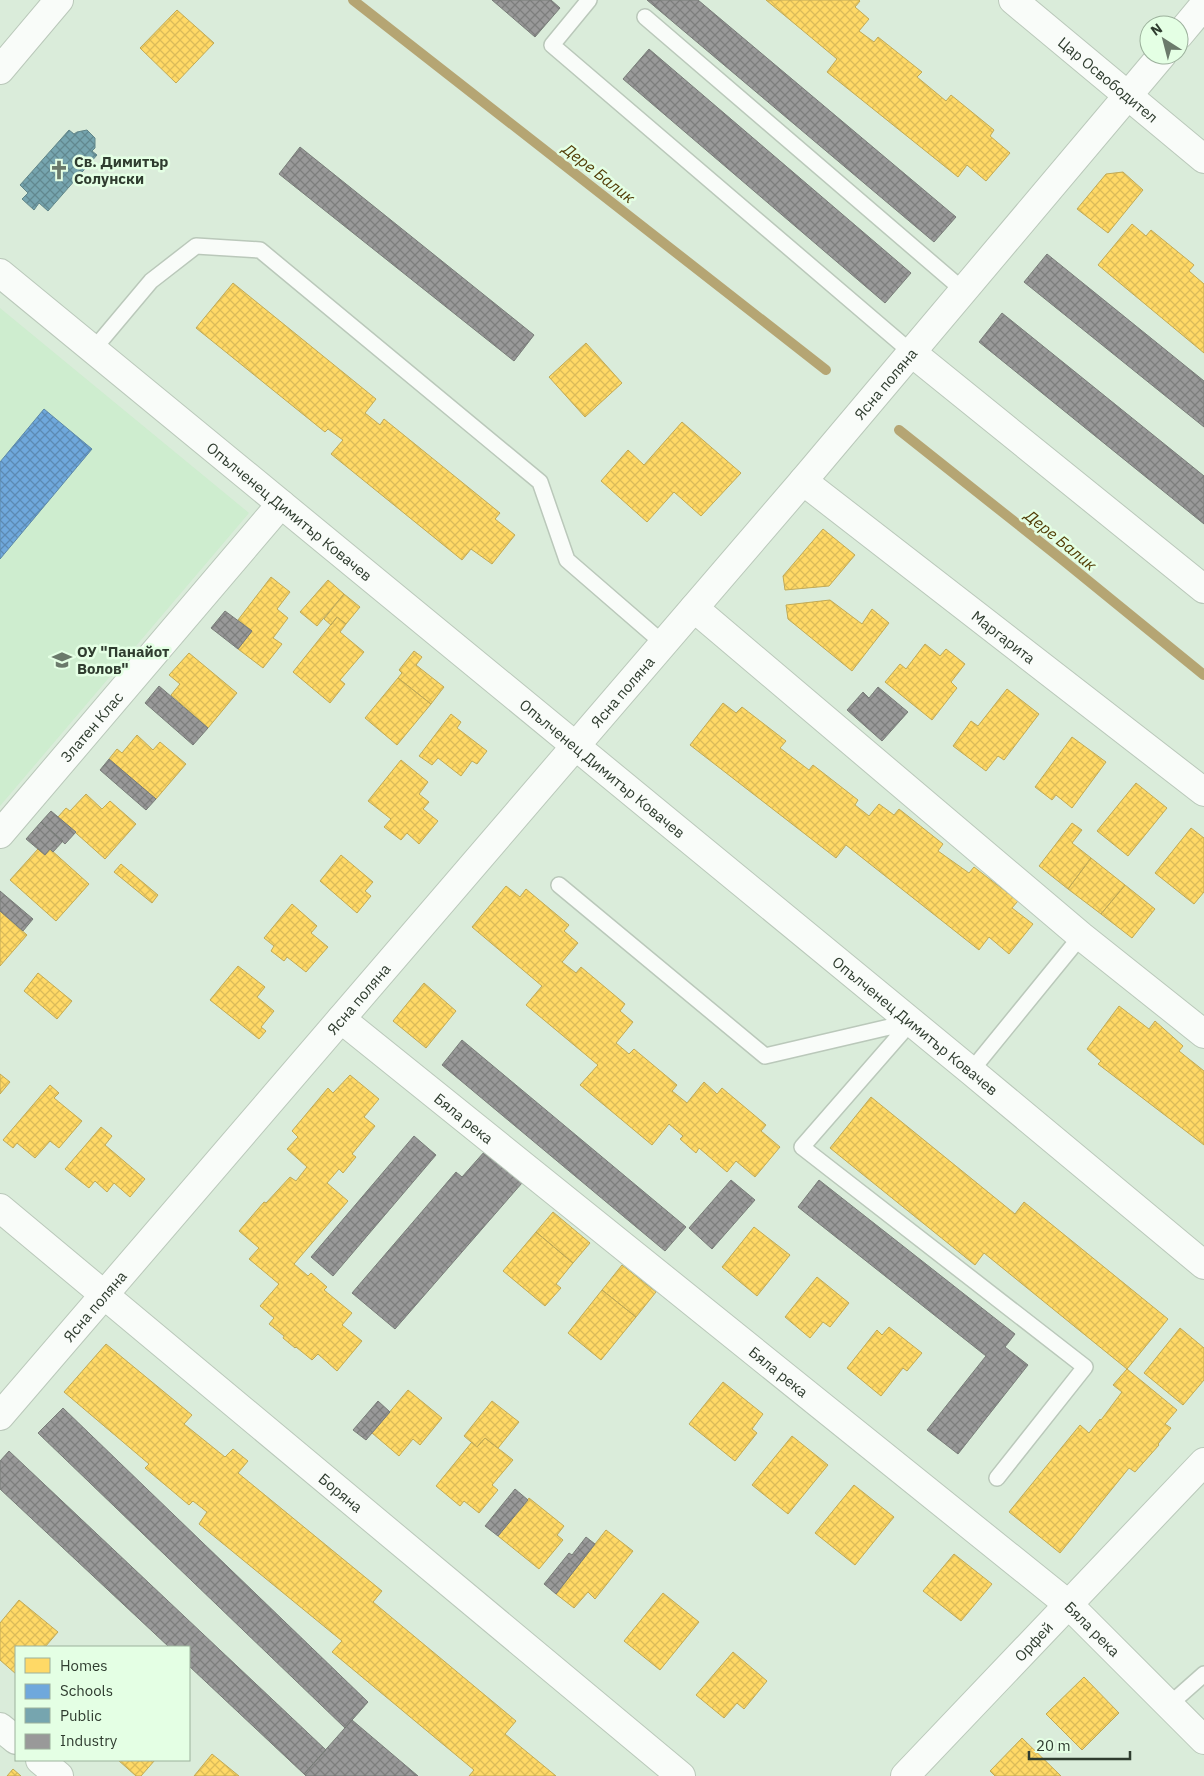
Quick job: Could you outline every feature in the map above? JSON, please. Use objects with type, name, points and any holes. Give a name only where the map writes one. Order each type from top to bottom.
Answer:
[{"type":"street","points":[[0,70],[59,0]]},
{"type":"street","name":"Цар Освободител","points":[[1013,0],[1204,159]]},
{"type":"street","points":[[1189,23],[1204,6]]},
{"type":"street","name":"Ясна поляна","points":[[0,1416],[803,482],[1153,65]]},
{"type":"street","name":"Опълченец Димитър Ковачев","points":[[0,273],[1204,1265]]},
{"type":"street","points":[[911,352],[1204,589]]},
{"type":"street","name":"Маргарита","points":[[803,482],[1204,792]]},
{"type":"street","name":"Златен Клас","points":[[0,834],[281,504]]},
{"type":"street","points":[[694,608],[1081,936],[1204,1034]]},
{"type":"street","name":"Бяла река","points":[[341,1019],[1069,1605],[1204,1740]]},
{"type":"street","name":"Боряна","points":[[0,1208],[681,1776]]},
{"type":"street","name":"Орфей","points":[[905,1776],[1204,1462]]},
{"type":"street","points":[[0,1727],[15,1739]]},
{"type":"street","points":[[41,1761],[59,1776]]},
{"type":"lane","points":[[589,0],[552,45],[911,352]]},
{"type":"lane","points":[[645,17],[963,290]]},
{"type":"lane","points":[[93,350],[151,281],[196,246],[260,250],[540,482],[567,560],[664,644]]},
{"type":"lane","points":[[559,884],[766,1056],[911,1022]]},
{"type":"lane","points":[[971,1072],[1081,936]]},
{"type":"lane","points":[[911,1022],[802,1148],[1085,1367],[997,1478]]},
{"type":"lane","points":[[1169,1705],[1204,1674]]},
{"type":"shaded area","name":"ОУ \"Панайот Волов\"","points":[[0,308],[249,513],[0,806]]},
{"type":"building: Homes","points":[[766,0],[859,0],[855,7],[869,19],[859,31],[874,42],[878,37],[922,72],[917,77],[946,101],[951,95],[994,130],[990,136],[1010,153],[986,181],[967,165],[958,177],[827,72],[837,59]]},
{"type":"building: Homes","points":[[177,10],[214,43],[176,83],[140,48]]},
{"type":"building: Homes","points":[[1123,172],[1143,190],[1108,233],[1077,209],[1106,174]]},
{"type":"building: Homes","points":[[1132,224],[1146,236],[1151,230],[1194,265],[1189,271],[1204,284],[1204,353],[1098,265]]},
{"type":"building: Homes","points":[[233,283],[376,399],[365,413],[380,425],[384,419],[500,513],[495,519],[515,535],[492,564],[471,549],[462,560],[331,454],[343,440],[328,429],[325,432],[196,328]]},
{"type":"building: Homes","points":[[586,343],[622,383],[585,417],[549,377]]},
{"type":"building: Homes","points":[[682,422],[741,473],[701,516],[674,492],[647,522],[601,481],[628,450],[644,465]]},
{"type":"building: Homes","points":[[823,529],[855,555],[829,586],[785,590],[783,576]]},
{"type":"building: Homes","points":[[271,577],[290,592],[277,609],[288,618],[273,638],[282,644],[263,668],[238,649],[252,631],[238,620]]},
{"type":"building: Homes","points":[[328,580],[344,594],[317,626],[300,612]]},
{"type":"building: Homes","points":[[344,594],[360,607],[346,624],[337,617],[331,625],[324,619]]},
{"type":"building: Homes","points":[[830,600],[862,624],[872,609],[889,623],[852,671],[788,619],[786,605]]},
{"type":"building: Homes","points":[[337,617],[346,624],[340,632],[364,652],[340,680],[345,684],[330,703],[293,672]]},
{"type":"building: Homes","points":[[925,644],[940,656],[946,649],[965,664],[951,682],[957,688],[932,720],[885,682],[900,664],[906,669]]},
{"type":"building: Homes","points":[[414,651],[422,657],[416,665],[444,687],[431,704],[398,678],[402,673],[399,670]]},
{"type":"building: Homes","points":[[189,653],[237,693],[208,728],[171,695],[180,684],[169,675]]},
{"type":"building: Homes","points":[[398,678],[431,704],[397,745],[365,718]]},
{"type":"building: Homes","points":[[1007,689],[1039,714],[1004,760],[998,756],[986,771],[953,746],[971,721],[978,726]]},
{"type":"building: Homes","points":[[723,703],[736,713],[742,707],[786,741],[780,748],[809,770],[813,765],[858,800],[855,805],[869,816],[879,804],[894,815],[899,809],[943,844],[938,851],[969,873],[974,867],[1018,901],[1012,908],[1033,924],[1009,954],[989,937],[979,950],[846,845],[836,858],[690,745]]},
{"type":"building: Homes","points":[[451,714],[461,722],[457,728],[487,751],[477,764],[472,761],[461,776],[438,758],[432,765],[419,756]]},
{"type":"building: Homes","points":[[137,735],[153,750],[160,742],[186,764],[156,799],[109,759],[117,749],[122,753]]},
{"type":"building: Homes","points":[[1072,737],[1106,762],[1072,808],[1056,795],[1052,800],[1035,787]]},
{"type":"building: Homes","points":[[401,760],[428,782],[419,794],[429,802],[423,809],[438,821],[419,844],[407,833],[401,840],[384,827],[391,819],[368,801]]},
{"type":"building: Homes","points":[[1136,783],[1167,808],[1128,856],[1097,831]]},
{"type":"building: Homes","points":[[86,794],[102,809],[110,801],[136,824],[105,859],[58,817],[66,808],[70,811]]},
{"type":"building: Homes","points":[[1072,823],[1082,830],[1072,843],[1091,858],[1068,889],[1039,866]]},
{"type":"building: Homes","points":[[1191,828],[1204,838],[1204,892],[1194,904],[1155,873]]},
{"type":"building: Homes","points":[[38,849],[45,855],[50,849],[89,884],[56,921],[10,880]]},
{"type":"building: Homes","points":[[341,855],[373,882],[365,891],[371,896],[357,913],[320,881]]},
{"type":"building: Homes","points":[[1091,858],[1125,885],[1101,914],[1068,889]]},
{"type":"building: Homes","points":[[121,864],[158,895],[152,903],[114,872]]},
{"type":"building: Homes","points":[[1125,885],[1155,909],[1132,938],[1101,914]]},
{"type":"building: Homes","points":[[506,886],[520,897],[526,889],[569,925],[564,931],[578,943],[562,962],[576,973],[581,967],[625,1004],[620,1011],[633,1022],[616,1043],[629,1054],[634,1049],[677,1085],[672,1091],[687,1103],[704,1082],[717,1094],[722,1088],[766,1125],[761,1131],[780,1147],[755,1177],[736,1161],[727,1172],[699,1148],[696,1153],[680,1139],[683,1136],[669,1124],[652,1145],[580,1085],[598,1065],[526,1005],[542,986],[472,927]]},
{"type":"building: Homes","points":[[292,904],[317,926],[311,933],[328,947],[306,972],[287,957],[284,961],[271,951],[274,946],[264,938]]},
{"type":"building: Homes","points":[[0,911],[27,935],[0,966]]},
{"type":"building: Homes","points":[[238,966],[265,987],[257,997],[274,1011],[261,1027],[266,1031],[259,1039],[210,1000]]},
{"type":"building: Homes","points":[[38,973],[72,1001],[57,1019],[24,991]]},
{"type":"building: Homes","points":[[424,983],[456,1011],[426,1048],[393,1021]]},
{"type":"building: Homes","points":[[1119,1006],[1149,1029],[1155,1021],[1183,1046],[1179,1051],[1204,1071],[1204,1145],[1098,1064],[1101,1061],[1087,1049]]},
{"type":"building: Homes","points":[[0,1074],[10,1082],[0,1094]]},
{"type":"building: Homes","points":[[350,1075],[379,1099],[364,1117],[375,1126],[352,1154],[356,1157],[343,1173],[339,1169],[327,1183],[348,1201],[294,1264],[308,1276],[311,1273],[327,1287],[324,1290],[352,1313],[342,1325],[362,1341],[337,1371],[318,1354],[312,1360],[283,1338],[284,1336],[269,1324],[274,1318],[260,1306],[279,1284],[249,1259],[259,1248],[239,1231],[264,1202],[266,1203],[290,1177],[296,1181],[307,1167],[287,1149],[298,1137],[292,1131],[328,1088],[333,1093]]},
{"type":"building: Homes","points":[[50,1085],[59,1093],[54,1098],[82,1121],[59,1148],[50,1141],[35,1158],[17,1143],[13,1148],[3,1140]]},
{"type":"building: Homes","points":[[871,1097],[1015,1214],[1024,1202],[1168,1319],[1127,1369],[984,1253],[975,1265],[830,1148]]},
{"type":"building: Homes","points":[[101,1127],[112,1136],[105,1145],[145,1179],[130,1197],[114,1183],[107,1192],[95,1181],[89,1188],[65,1169]]},
{"type":"building: Homes","points":[[553,1212],[590,1243],[573,1263],[536,1232]]},
{"type":"building: Homes","points":[[754,1227],[790,1255],[757,1296],[722,1267]]},
{"type":"building: Homes","points":[[536,1232],[573,1263],[556,1284],[561,1288],[545,1306],[503,1271]]},
{"type":"building: Homes","points":[[622,1265],[656,1292],[636,1317],[602,1290]]},
{"type":"building: Homes","points":[[817,1277],[849,1303],[830,1327],[823,1322],[810,1338],[785,1317]]},
{"type":"building: Homes","points":[[602,1290],[636,1317],[601,1360],[568,1333]]},
{"type":"building: Homes","points":[[889,1327],[922,1353],[907,1371],[903,1368],[881,1396],[847,1368],[877,1330],[882,1335]]},
{"type":"building: Homes","points":[[1180,1328],[1204,1348],[1204,1380],[1183,1405],[1144,1373]]},
{"type":"building: Homes","points":[[106,1344],[192,1415],[184,1424],[225,1457],[233,1449],[248,1461],[238,1473],[382,1591],[373,1602],[516,1721],[505,1734],[556,1776],[469,1776],[474,1770],[332,1652],[342,1641],[199,1524],[207,1512],[193,1501],[189,1505],[145,1468],[149,1464],[64,1392]]},
{"type":"building: Homes","points":[[1127,1369],[1177,1410],[1165,1424],[1171,1428],[1135,1472],[1129,1468],[1060,1553],[1009,1512],[1080,1425],[1089,1433],[1101,1420],[1122,1392],[1113,1385]]},
{"type":"building: Homes","points":[[723,1382],[763,1414],[752,1429],[757,1433],[735,1461],[689,1424]]},
{"type":"building: Homes","points":[[408,1390],[442,1418],[420,1445],[413,1439],[399,1456],[372,1433]]},
{"type":"building: Homes","points":[[492,1401],[519,1422],[498,1448],[485,1438],[477,1447],[464,1436]]},
{"type":"building: Homes","points":[[792,1436],[828,1465],[788,1514],[752,1485]]},
{"type":"building: Homes","points":[[485,1438],[513,1460],[492,1485],[498,1490],[479,1513],[464,1501],[460,1506],[436,1486],[472,1442],[477,1447]]},
{"type":"building: Homes","points":[[854,1485],[894,1517],[855,1565],[815,1533]]},
{"type":"building: Homes","points":[[529,1498],[564,1526],[557,1535],[563,1540],[539,1569],[498,1536]]},
{"type":"building: Homes","points":[[606,1530],[633,1551],[595,1599],[588,1592],[574,1608],[556,1594]]},
{"type":"building: Homes","points":[[954,1554],[992,1584],[961,1621],[923,1591]]},
{"type":"building: Homes","points":[[663,1593],[699,1622],[660,1670],[624,1641]]},
{"type":"building: Homes","points":[[19,1600],[58,1632],[46,1646],[15,1646],[15,1673],[0,1660],[0,1623]]},
{"type":"building: Homes","points":[[733,1652],[767,1681],[744,1709],[737,1703],[724,1718],[696,1695]]},
{"type":"building: Homes","points":[[1084,1677],[1119,1713],[1082,1750],[1046,1714]]},
{"type":"building: Homes","points":[[1022,1738],[1061,1776],[995,1776],[990,1771]]},
{"type":"building: Homes","points":[[212,1754],[239,1776],[194,1776]]},
{"type":"building: Homes","points":[[119,1761],[154,1761],[141,1776],[136,1776]]},
{"type":"building: Homes","points":[[13,1769],[21,1776],[7,1776]]},
{"type":"building: Schools","points":[[44,409],[92,449],[0,559],[0,462]]},
{"type":"building: Public","name":"Св. Димитър Солунски","points":[[69,130],[74,134],[87,130],[95,138],[95,148],[92,151],[97,155],[48,211],[39,203],[34,210],[22,199],[28,193],[20,185]]},
{"type":"building: Industry","points":[[492,0],[551,0],[560,8],[535,37]]},
{"type":"building: Industry","points":[[647,0],[698,0],[956,217],[934,242]]},
{"type":"building: Industry","points":[[649,49],[911,273],[885,303],[623,79]]},
{"type":"building: Industry","points":[[300,147],[534,335],[514,361],[279,174]]},
{"type":"building: Industry","points":[[1047,254],[1204,381],[1204,427],[1024,282]]},
{"type":"building: Industry","points":[[1002,313],[1204,476],[1204,524],[979,342]]},
{"type":"building: Industry","points":[[225,611],[252,631],[238,649],[211,628]]},
{"type":"building: Industry","points":[[159,686],[208,728],[193,745],[145,703]]},
{"type":"building: Industry","points":[[878,687],[908,712],[882,741],[847,710],[863,692],[869,698]]},
{"type":"building: Industry","points":[[109,759],[156,799],[146,810],[100,770]]},
{"type":"building: Industry","points":[[51,811],[76,832],[65,844],[41,822]]},
{"type":"building: Industry","points":[[41,822],[63,841],[53,852],[50,849],[45,855],[26,839]]},
{"type":"building: Industry","points":[[0,891],[33,919],[23,931],[0,911]]},
{"type":"building: Industry","points":[[462,1040],[686,1227],[665,1251],[442,1065]]},
{"type":"building: Industry","points":[[414,1136],[436,1155],[333,1276],[311,1257]]},
{"type":"building: Industry","points":[[485,1151],[522,1183],[395,1329],[352,1293],[456,1172],[462,1177]]},
{"type":"building: Industry","points":[[731,1180],[755,1200],[712,1249],[689,1228]]},
{"type":"building: Industry","points":[[819,1180],[1015,1334],[1005,1347],[1028,1365],[958,1454],[927,1430],[986,1356],[798,1207]]},
{"type":"building: Industry","points":[[378,1401],[390,1412],[366,1440],[353,1430]]},
{"type":"building: Industry","points":[[63,1408],[368,1702],[345,1728],[38,1433]]},
{"type":"building: Industry","points":[[9,1451],[326,1750],[304,1774],[190,1667],[190,1646],[168,1646],[0,1489],[0,1461]]},
{"type":"building: Industry","points":[[515,1489],[528,1500],[498,1536],[485,1526]]},
{"type":"building: Industry","points":[[586,1537],[595,1544],[556,1594],[544,1584],[569,1553],[572,1555]]},
{"type":"building: Industry","points":[[352,1720],[418,1776],[306,1776],[304,1774]]},
{"type":"waterway","name":"Дере Балик","points":[[353,0],[826,370]]},
{"type":"waterway","name":"Дере Балик","points":[[899,430],[1204,675]]},
{"type":"place","name":"Св. Димитър Солунски","points":[[59,170]]},
{"type":"place","name":"ОУ \"Панайот Волов\"","points":[[62,660]]}]
